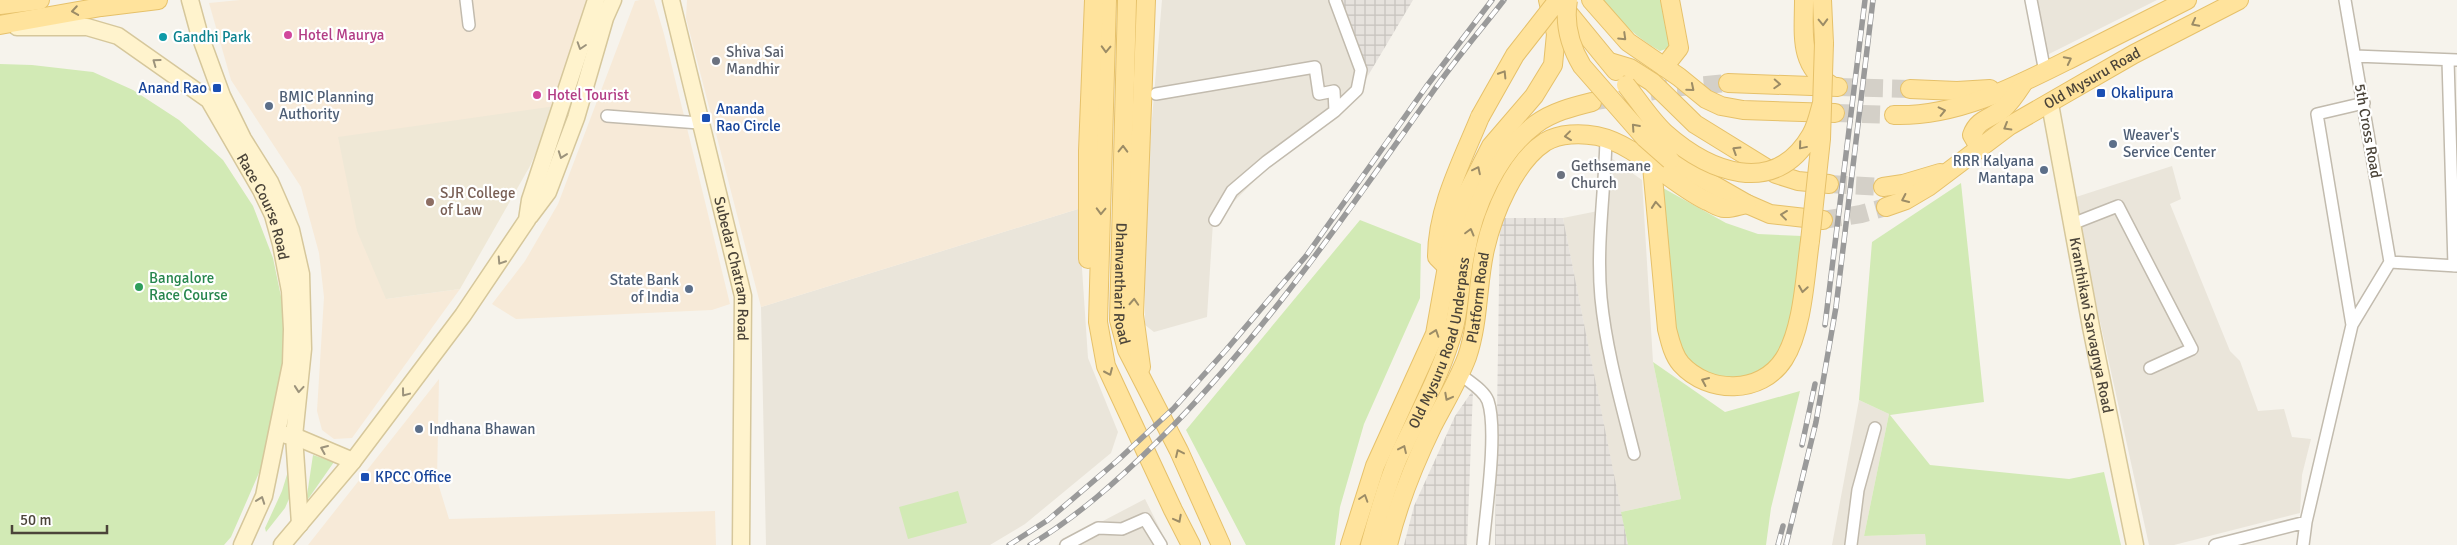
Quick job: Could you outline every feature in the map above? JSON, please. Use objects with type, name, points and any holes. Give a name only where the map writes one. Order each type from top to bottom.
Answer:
[{"type":"main road","points":[[0,5],[40,0]]},
{"type":"main road","points":[[0,26],[101,7],[158,0]]},
{"type":"main road","points":[[183,0],[216,98]]},
{"type":"main road","points":[[190,0],[216,98]]},
{"type":"main road","points":[[527,220],[530,200],[596,0]]},
{"type":"main road","points":[[282,545],[353,461],[457,323],[548,192],[576,118],[605,18],[613,0]]},
{"type":"main road","name":"Subedar Chatram Road","points":[[670,0],[742,296],[741,545]]},
{"type":"main road","points":[[1094,0],[1088,151],[1088,294],[1098,322]]},
{"type":"main road","name":"Dhanvanthari Road","points":[[1107,0],[1098,322],[1106,366],[1173,510],[1192,545]]},
{"type":"main road","name":"Dhanvanthari Road","points":[[1127,0],[1119,320],[1127,350],[1143,385],[1179,451],[1221,545]]},
{"type":"main road","points":[[1143,385],[1134,315],[1146,0]]},
{"type":"main road","points":[[1350,545],[1375,466],[1435,334],[1446,266],[1463,202],[1479,166],[1500,134],[1534,96],[1553,64],[1556,34],[1548,0]]},
{"type":"main road","points":[[1446,266],[1437,257],[1438,238],[1447,201],[1480,117],[1516,55],[1558,0],[1610,62],[1654,121],[1675,141],[1695,156],[1720,169],[1748,174],[1763,172],[1789,160],[1810,136],[1828,108]]},
{"type":"main road","points":[[1568,0],[1568,31],[1576,56],[1582,66],[1644,138],[1670,160],[1747,204],[1770,214],[1823,220]]},
{"type":"main road","points":[[1591,0],[1628,42],[1706,99],[1720,106],[1743,110],[1828,108]]},
{"type":"main road","points":[[1664,67],[1679,48],[1670,0]]},
{"type":"main road","points":[[1728,83],[1836,87],[1820,78],[1806,55],[1804,0]]},
{"type":"main road","points":[[1652,166],[1666,329],[1674,354],[1680,363],[1700,380],[1727,386],[1760,380],[1774,371],[1784,360],[1796,327],[1810,241],[1821,139],[1828,108],[1822,0]]},
{"type":"main road","name":"Old Mysuru Road","points":[[2024,82],[2187,0]]},
{"type":"main road","name":"Old Mysuru Road","points":[[1952,169],[2009,126],[2134,54],[2239,0]]},
{"type":"main road","name":"Race Course Road","points":[[0,26],[87,27],[118,36],[216,98],[270,182],[290,230],[301,274],[303,349],[294,436],[300,524]]},
{"type":"main road","points":[[1610,62],[1630,68],[1652,82],[1695,124],[1776,174],[1798,181],[1830,184]]},
{"type":"main road","points":[[1910,89],[1974,91],[2024,82]]},
{"type":"main road","points":[[1894,115],[1930,114],[1948,110],[2024,82]]},
{"type":"main road","points":[[1979,147],[1972,135],[1974,128],[1983,119],[2003,109],[2024,82]]},
{"type":"main road","name":"Race Course Road","points":[[216,98],[273,215],[290,291],[291,364],[264,496],[248,541]]},
{"type":"main road","name":"Old Mysuru Road Underpass","points":[[1370,545],[1387,486],[1397,460],[1434,382],[1451,339],[1465,255],[1476,214],[1484,197],[1510,148],[1524,134],[1553,114],[1592,102]]},
{"type":"main road","name":"Kranthikavi Sarvagnya Road","points":[[2050,104],[2136,545]]},
{"type":"main road","name":"Platform Road","points":[[1388,545],[1400,506],[1433,426],[1460,374],[1470,349],[1476,320],[1484,251],[1491,225],[1509,184],[1534,152],[1554,138],[1580,134],[1606,138],[1630,151],[1677,184],[1723,209],[1747,204]]},
{"type":"main road","points":[[1884,186],[1903,184],[1952,169]]},
{"type":"main road","points":[[1886,207],[1906,200],[1952,169]]},
{"type":"main road","points":[[277,433],[294,436],[353,461]]},
{"type":"street","points":[[466,0],[469,25]]},
{"type":"street","points":[[1215,220],[1232,192],[1266,162],[1335,112],[1357,90],[1361,70],[1335,0]]},
{"type":"street","points":[[2030,0],[2045,72]]},
{"type":"street","name":"5th Cross Road","points":[[2345,0],[2390,262]]},
{"type":"street","points":[[2303,545],[2306,522],[2352,325],[2390,262],[2456,266],[2452,60],[2355,56]]},
{"type":"street","points":[[1156,94],[1315,67],[1319,94],[1334,91],[1335,112]]},
{"type":"street","points":[[2352,325],[2317,114],[2364,103]]},
{"type":"street","points":[[607,116],[699,123]]},
{"type":"street","points":[[1606,138],[1600,263],[1601,296],[1605,331],[1634,454]]},
{"type":"street","points":[[2072,224],[2118,206],[2192,349],[2150,368]]},
{"type":"street","points":[[1460,374],[1484,394],[1488,400],[1490,414],[1491,440],[1483,545]]},
{"type":"street","points":[[1851,545],[1858,490],[1875,428]]},
{"type":"street","points":[[1066,545],[1098,528],[1122,528],[1145,518],[1161,545]]},
{"type":"street","points":[[2215,545],[2306,522]]},
{"type":"shaded area","points":[[240,0],[589,0],[556,106],[386,299],[460,289],[352,438],[334,439],[322,430],[317,411],[324,297],[319,253],[301,187],[231,80],[209,3]]},
{"type":"shaded area","points":[[654,0],[730,304],[712,310],[516,319],[492,304],[525,261],[558,204],[635,1]]},
{"type":"shaded area","points":[[687,0],[1087,0],[1078,209],[761,307],[686,18]]},
{"type":"shaded area","points":[[1162,0],[1342,0],[1369,74],[1363,83],[1299,137],[1213,222],[1207,317],[1154,332],[1145,325],[1145,202]]},
{"type":"shaded area","points":[[1342,0],[1413,0],[1369,74]]},
{"type":"shaded area","points":[[2035,0],[2157,0],[2045,56]]},
{"type":"shaded area","name":"SJR College of Law","points":[[556,106],[530,166],[460,289],[386,299],[357,231],[338,137]]},
{"type":"shaded area","points":[[1607,155],[1642,180],[1653,362],[1681,499],[1621,512],[1563,218],[1603,210]]},
{"type":"shaded area","points":[[2172,166],[2181,199],[2170,204],[2230,351],[2240,361],[2258,411],[2284,409],[2292,437],[2311,439],[2302,475],[2300,513],[2174,545],[2149,545],[2073,198]]},
{"type":"shaded area","points":[[1078,209],[1088,358],[1118,432],[1111,453],[1025,524],[990,545],[766,545],[761,307]]},
{"type":"shaded area","points":[[1500,218],[1563,218],[1628,545],[1495,545]]},
{"type":"shaded area","points":[[439,379],[437,480],[449,519],[715,511],[716,545],[308,545]]},
{"type":"shaded area","points":[[1473,390],[1467,545],[1404,545],[1414,506],[1455,416]]},
{"type":"shaded area","points":[[1859,400],[1889,414],[1864,536],[1925,534],[1926,545],[1832,545]]},
{"type":"shaded area","points":[[1145,499],[1168,545],[1057,545]]},
{"type":"green space","points":[[1603,0],[1663,0],[1670,44],[1666,49],[1660,51],[1652,46],[1615,15]]},
{"type":"green space","name":"Bangalore Race Course","points":[[0,64],[32,65],[93,72],[133,90],[179,120],[223,160],[253,206],[273,258],[285,316],[282,396],[262,466],[231,537],[224,545],[0,545]]},
{"type":"green space","points":[[1961,183],[1984,402],[1890,415],[1930,465],[2069,479],[2104,472],[2121,545],[1926,545],[1925,534],[1864,536],[1889,414],[1859,400],[1872,242]]},
{"type":"green space","points":[[1663,188],[1726,223],[1758,234],[1802,236],[1793,307],[1786,332],[1777,353],[1763,369],[1743,377],[1717,376],[1705,372],[1693,364],[1680,349],[1674,328]]},
{"type":"green space","points":[[1360,220],[1421,244],[1420,298],[1364,424],[1340,507],[1335,545],[1246,545],[1186,430]]},
{"type":"green space","points":[[1653,362],[1725,412],[1800,391],[1771,508],[1766,545],[1628,545],[1621,512],[1681,499]]},
{"type":"green space","points":[[313,455],[334,462],[306,502]]},
{"type":"green space","points":[[292,458],[292,492],[285,508],[266,532],[265,528],[282,491]]},
{"type":"green space","points":[[958,491],[967,523],[908,539],[899,507]]},
{"type":"tunnel","points":[[1597,101],[1670,88],[1728,83]]},
{"type":"tunnel","points":[[1838,87],[1910,89]]},
{"type":"tunnel","points":[[1835,113],[1894,115]]},
{"type":"tunnel","points":[[1829,184],[1883,187]]},
{"type":"tunnel","points":[[1823,220],[1861,214],[1886,207]]},
{"type":"railway","points":[[1009,545],[1048,520],[1117,461],[1173,409],[1226,350],[1306,256],[1426,87],[1492,0]]},
{"type":"railway","points":[[1030,545],[1064,523],[1126,471],[1195,403],[1232,361],[1302,274],[1440,81],[1504,0]]},
{"type":"railway","points":[[1825,325],[1865,0]]},
{"type":"railway","points":[[1786,545],[1816,422],[1836,307],[1873,0]]},
{"type":"railway","points":[[1802,445],[1815,384]]},
{"type":"railway","points":[[1778,545],[1783,526]]},
{"type":"place","name":"Hotel Maurya","points":[[288,35]]},
{"type":"place","name":"Gandhi Park","points":[[163,37]]},
{"type":"place","name":"Shiva Sai Mandhir","points":[[716,61]]},
{"type":"place","name":"Anand Rao","points":[[217,88]]},
{"type":"place","name":"Okalipura","points":[[2101,93]]},
{"type":"place","name":"Hotel Tourist","points":[[537,95]]},
{"type":"place","name":"BMIC Planning Authority","points":[[269,106]]},
{"type":"place","name":"Ananda Rao Circle","points":[[706,118]]},
{"type":"place","name":"Weaver's Service Center","points":[[2113,144]]},
{"type":"place","name":"RRR Kalyana Mantapa","points":[[2044,170]]},
{"type":"place","name":"Gethsemane Church","points":[[1561,175]]},
{"type":"place","name":"SJR College of Law","points":[[430,202]]},
{"type":"place","name":"Bangalore Race Course","points":[[139,287]]},
{"type":"place","name":"State Bank of India","points":[[689,289]]},
{"type":"place","name":"Indhana Bhawan","points":[[419,429]]},
{"type":"place","name":"KPCC Office","points":[[365,477]]}]
